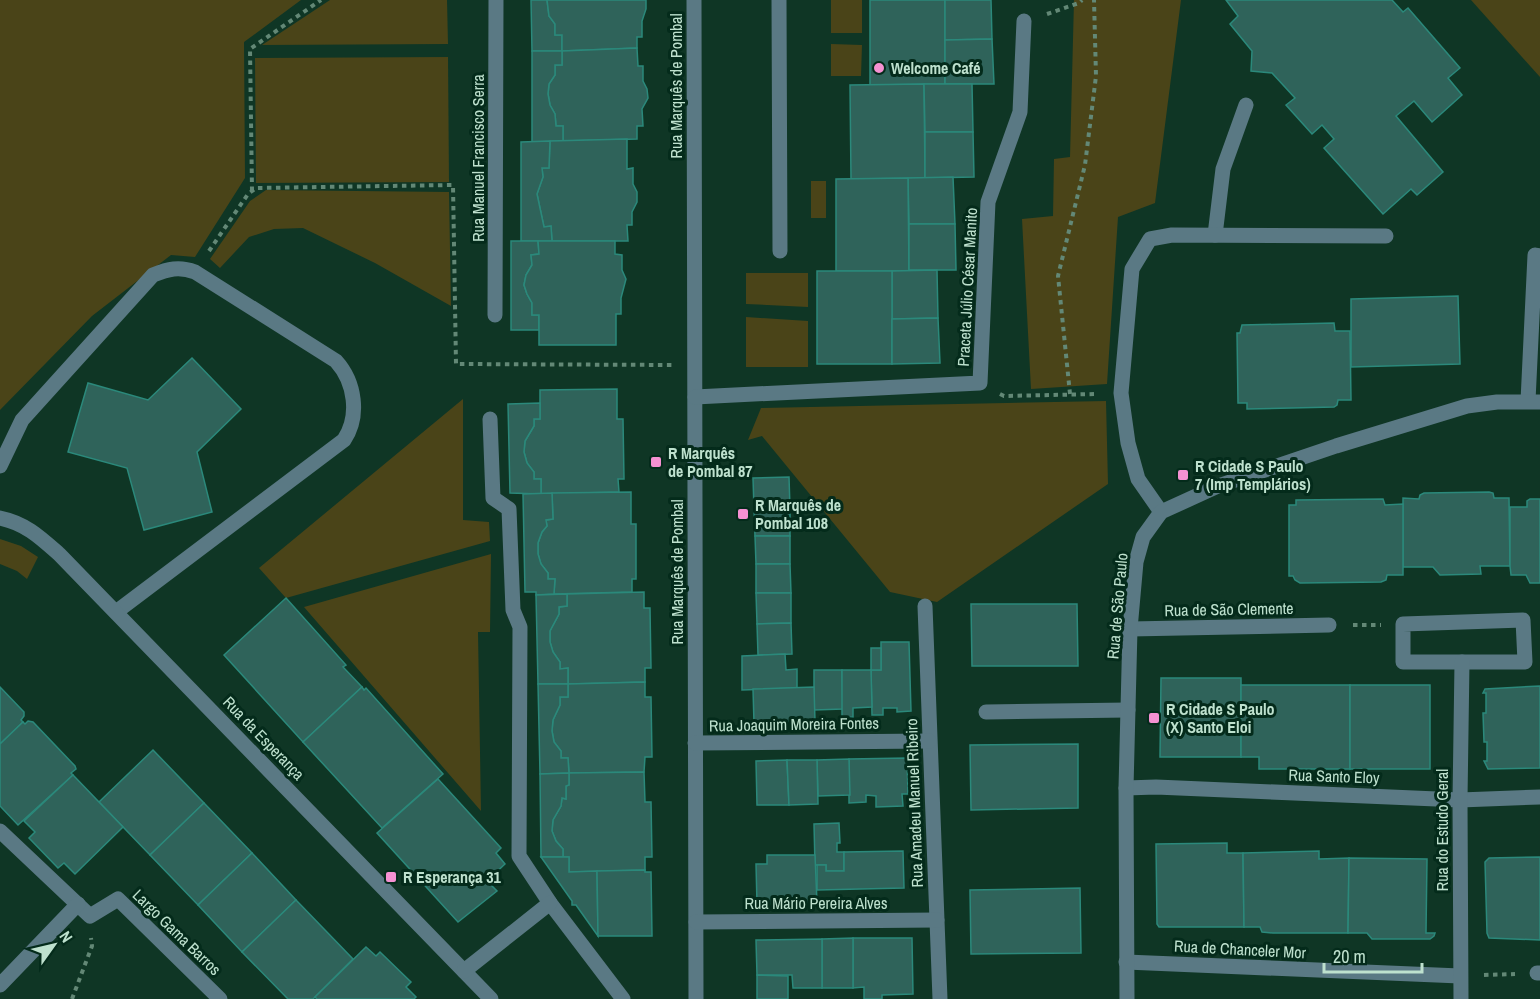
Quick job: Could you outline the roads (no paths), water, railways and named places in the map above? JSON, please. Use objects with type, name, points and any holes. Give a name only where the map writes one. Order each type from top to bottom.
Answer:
[{"type":"street","name":"Rua Manuel Francisco Serra","points":[[495,315],[496,0]]},
{"type":"street","name":"Rua Marquês de Pombal","points":[[694,0],[696,999]]},
{"type":"street","points":[[779,0],[780,251]]},
{"type":"street","name":"Praceta Júlio César Manito","points":[[695,397],[980,383],[988,202],[1020,112],[1024,21]]},
{"type":"street","points":[[1215,235],[1223,169],[1246,105]]},
{"type":"street","points":[[1161,512],[1138,479],[1128,443],[1121,393],[1132,269],[1150,239],[1172,235],[1386,236]]},
{"type":"street","points":[[1534,401],[1535,255],[1540,256]]},
{"type":"street","points":[[0,466],[22,420],[153,275],[170,268],[184,268],[195,272],[336,361],[344,370],[349,381],[354,421],[344,440],[116,612]]},
{"type":"street","name":"Rua de São Paulo","points":[[1127,999],[1126,788],[1130,629],[1136,562],[1143,537],[1161,512],[1218,486],[1336,446],[1467,406],[1534,401]]},
{"type":"street","points":[[490,419],[493,498],[509,509],[513,610],[520,627],[519,856],[550,903],[623,999]]},
{"type":"street","name":"Rua da Esperança","points":[[0,518],[16,521],[32,530],[59,554],[491,999]]},
{"type":"street","name":"Rua Amadeu Manuel Ribeiro","points":[[925,606],[940,999]]},
{"type":"street","points":[[1523,620],[1525,662],[1462,662],[1403,662],[1403,624],[1523,620]]},
{"type":"street","name":"Rua de São Clemente","points":[[1130,629],[1327,625]]},
{"type":"street","name":"Rua do Estudo Geral","points":[[1461,999],[1462,662]]},
{"type":"street","points":[[986,711],[1128,710]]},
{"type":"street","name":"Rua Joaquim Moreira Fontes","points":[[695,743],[929,741]]},
{"type":"street","name":"Rua Santo Eloy","points":[[1126,788],[1156,787],[1460,800],[1540,797]]},
{"type":"street","points":[[0,831],[78,904],[0,985]]},
{"type":"street","name":"Largo Gama Barros","points":[[78,904],[90,916],[118,899],[220,999]]},
{"type":"street","points":[[464,971],[550,903]]},
{"type":"street","name":"Rua Mário Pereira Alves","points":[[696,922],[937,920]]},
{"type":"street","name":"Rua de Chanceler Mor","points":[[1126,962],[1460,976]]},
{"type":"place","name":"Welcome Café","points":[[879,68]]},
{"type":"place","name":"R Marquês de Pombal 87","points":[[656,462]]},
{"type":"place","name":"R Cidade S Paulo 7 (Imp Templários)","points":[[1183,475]]},
{"type":"place","name":"R Marquês de Pombal 108","points":[[743,514]]},
{"type":"place","name":"R Cidade S Paulo (X) Santo Eloi","points":[[1154,718]]},
{"type":"place","name":"R Esperança 31","points":[[391,877]]}]
